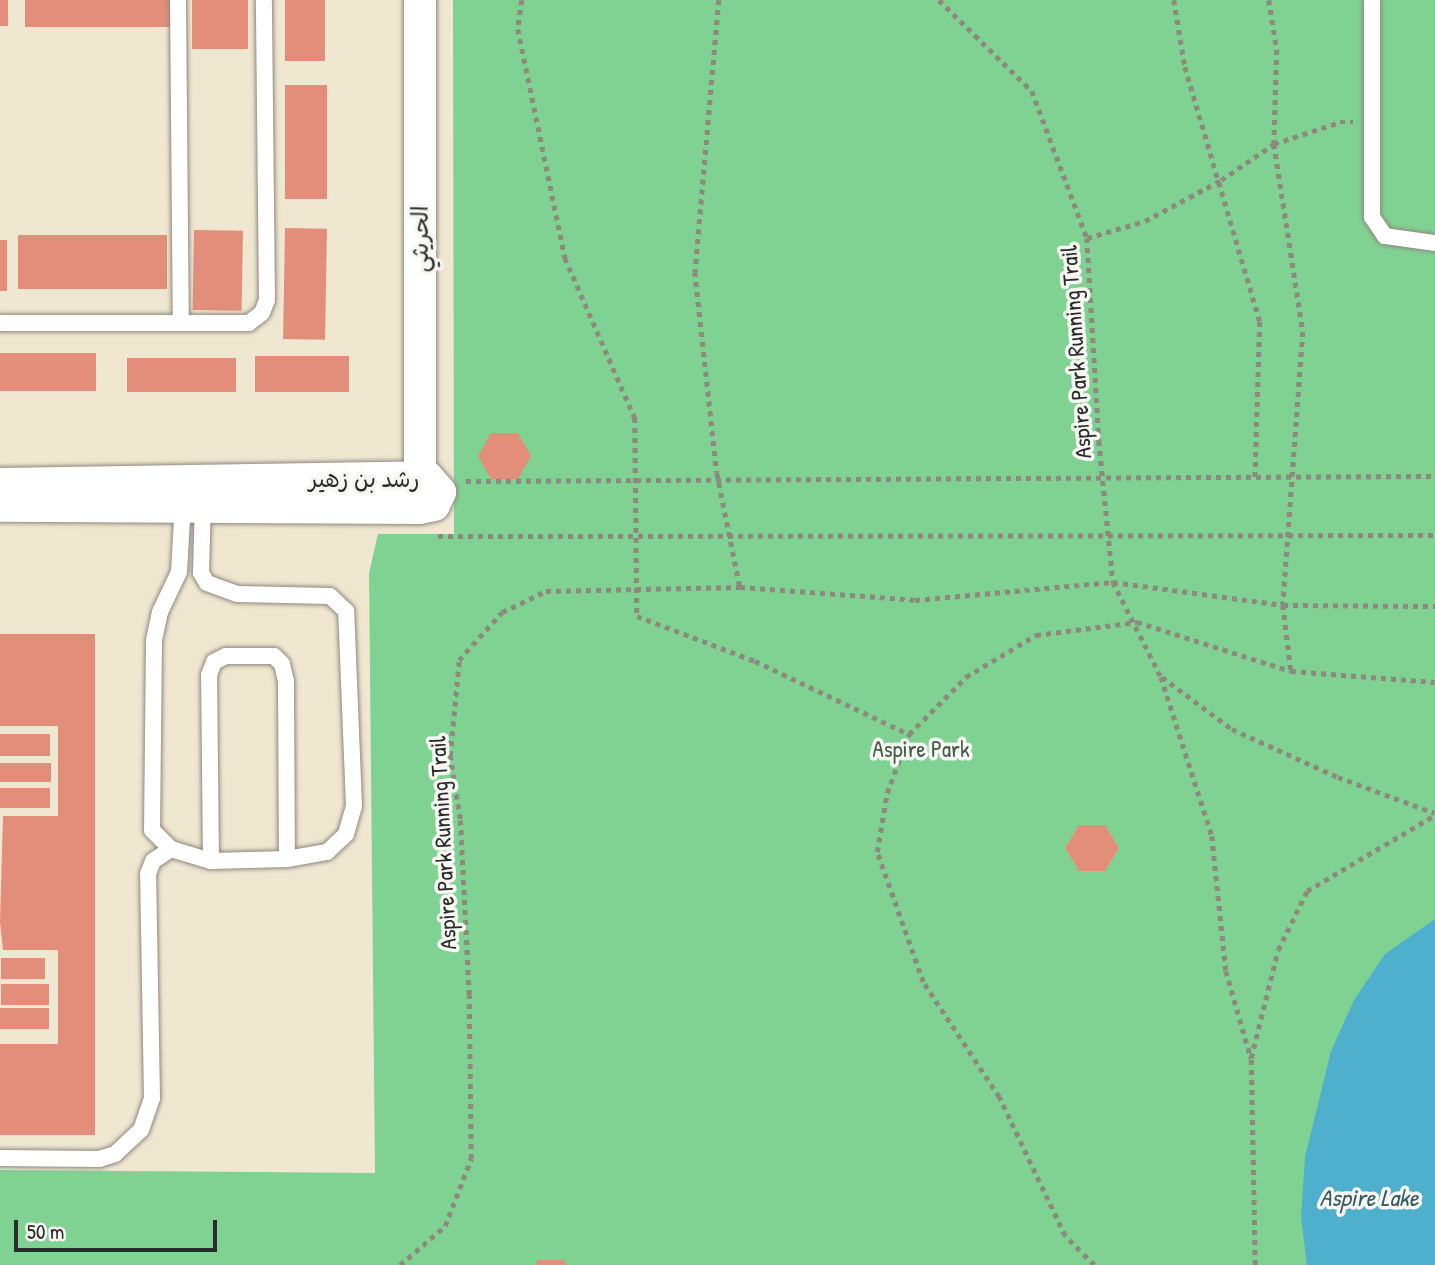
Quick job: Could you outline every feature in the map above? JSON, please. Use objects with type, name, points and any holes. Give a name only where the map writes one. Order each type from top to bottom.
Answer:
[{"type":"street","name":"الحريثي","points":[[420,0],[426,479]]},
{"type":"street","name":"رشد بن زهير","points":[[0,484],[193,495],[420,508],[438,499],[426,479],[193,495],[0,506]]},
{"type":"lane","points":[[178,0],[181,323]]},
{"type":"lane","points":[[0,323],[250,323],[262,313],[267,300],[264,0]]},
{"type":"lane","points":[[1372,0],[1372,217],[1385,236],[1435,243]]},
{"type":"lane","points":[[193,495],[201,573],[207,583],[237,594],[330,596],[346,611],[352,821],[339,844],[327,852],[287,859],[211,861],[171,849],[152,830],[149,813],[153,657],[160,611],[179,572],[193,495]]},
{"type":"lane","points":[[211,861],[209,675],[214,662],[226,656],[274,656],[282,664],[286,681],[287,859]]},
{"type":"lane","points":[[0,1158],[99,1159],[115,1154],[141,1130],[152,1098],[148,874],[153,861],[171,849]]},
{"type":"path","points":[[522,0],[518,29],[565,258],[635,418],[637,616],[755,661],[909,734]]},
{"type":"path","points":[[719,0],[695,272],[718,482],[740,587]]},
{"type":"path","name":"Aspire Park Running Trail","points":[[939,0],[1032,91],[1087,238],[1103,479],[1113,582],[1137,622],[1161,677],[1212,836],[1226,971],[1251,1058]]},
{"type":"path","points":[[1174,0],[1185,67],[1221,180],[1261,322],[1255,477]]},
{"type":"path","points":[[1269,0],[1277,50],[1273,145],[1303,332],[1283,605],[1291,671]]},
{"type":"path","points":[[1087,238],[1145,221],[1221,180],[1273,145],[1340,122],[1373,122]]},
{"type":"path","points":[[426,479],[635,483],[1435,476]]},
{"type":"path","points":[[420,508],[420,536],[1435,535]]},
{"type":"path","name":"Aspire Park Running Trail","points":[[400,1265],[445,1226],[471,1159],[469,995],[460,819],[450,756],[459,660],[502,611],[546,591],[740,587],[915,600],[1113,582],[1283,605],[1435,606]]},
{"type":"path","points":[[1094,1265],[1065,1236],[999,1097],[923,982],[877,852],[887,793],[909,734],[966,677],[1036,635],[1137,622],[1291,671],[1435,682]]},
{"type":"path","name":"Aspire Park Running Trail","points":[[1161,677],[1231,729],[1338,777],[1435,814]]},
{"type":"path","points":[[1255,1265],[1251,1058],[1278,950],[1307,891],[1435,814]]},
{"type":"green space","name":"Aspire Park","points":[[453,0],[1435,0],[1435,1265],[0,1265],[0,1170],[375,1173],[369,573],[378,534],[454,534]]},
{"type":"water","name":"Aspire Lake","points":[[1435,919],[1435,1265],[1307,1265],[1301,1217],[1305,1157],[1331,1051],[1354,1000],[1385,954]]},
{"type":"building","points":[[0,0],[8,0],[8,26],[0,26]]},
{"type":"building","points":[[25,0],[174,0],[174,27],[25,27]]},
{"type":"building","points":[[192,0],[248,0],[248,49],[192,49]]},
{"type":"building","points":[[285,0],[325,0],[325,61],[285,61]]},
{"type":"building","points":[[285,85],[327,85],[327,199],[285,199]]},
{"type":"building","points":[[285,228],[327,229],[325,340],[283,339]]},
{"type":"building","points":[[194,230],[243,231],[242,311],[193,310]]},
{"type":"building","points":[[18,235],[167,235],[167,289],[18,289]]},
{"type":"building","points":[[0,240],[7,240],[7,291],[0,291]]},
{"type":"building","points":[[0,353],[96,353],[96,391],[0,391]]},
{"type":"building","points":[[255,356],[349,356],[349,392],[255,392]]},
{"type":"building","points":[[127,358],[236,358],[236,392],[127,392]]},
{"type":"building","points":[[491,433],[518,433],[531,456],[518,479],[491,479],[478,456]]},
{"type":"building","points":[[0,634],[95,634],[95,1135],[0,1135],[0,1044],[58,1044],[58,950],[3,950],[0,922],[3,816],[58,816],[58,726],[0,726]]},
{"type":"building","points":[[0,734],[50,734],[50,756],[0,756]]},
{"type":"building","points":[[0,763],[51,763],[51,782],[0,782]]},
{"type":"building","points":[[0,788],[50,788],[50,808],[0,808]]},
{"type":"building","points":[[1079,825],[1105,825],[1119,848],[1105,871],[1079,871],[1065,848]]},
{"type":"building","points":[[1,958],[45,958],[45,979],[1,979]]},
{"type":"building","points":[[1,984],[49,984],[49,1005],[1,1005]]},
{"type":"building","points":[[0,1008],[49,1008],[49,1029],[0,1029]]},
{"type":"building","points":[[538,1260],[564,1260],[567,1265],[535,1265]]}]
